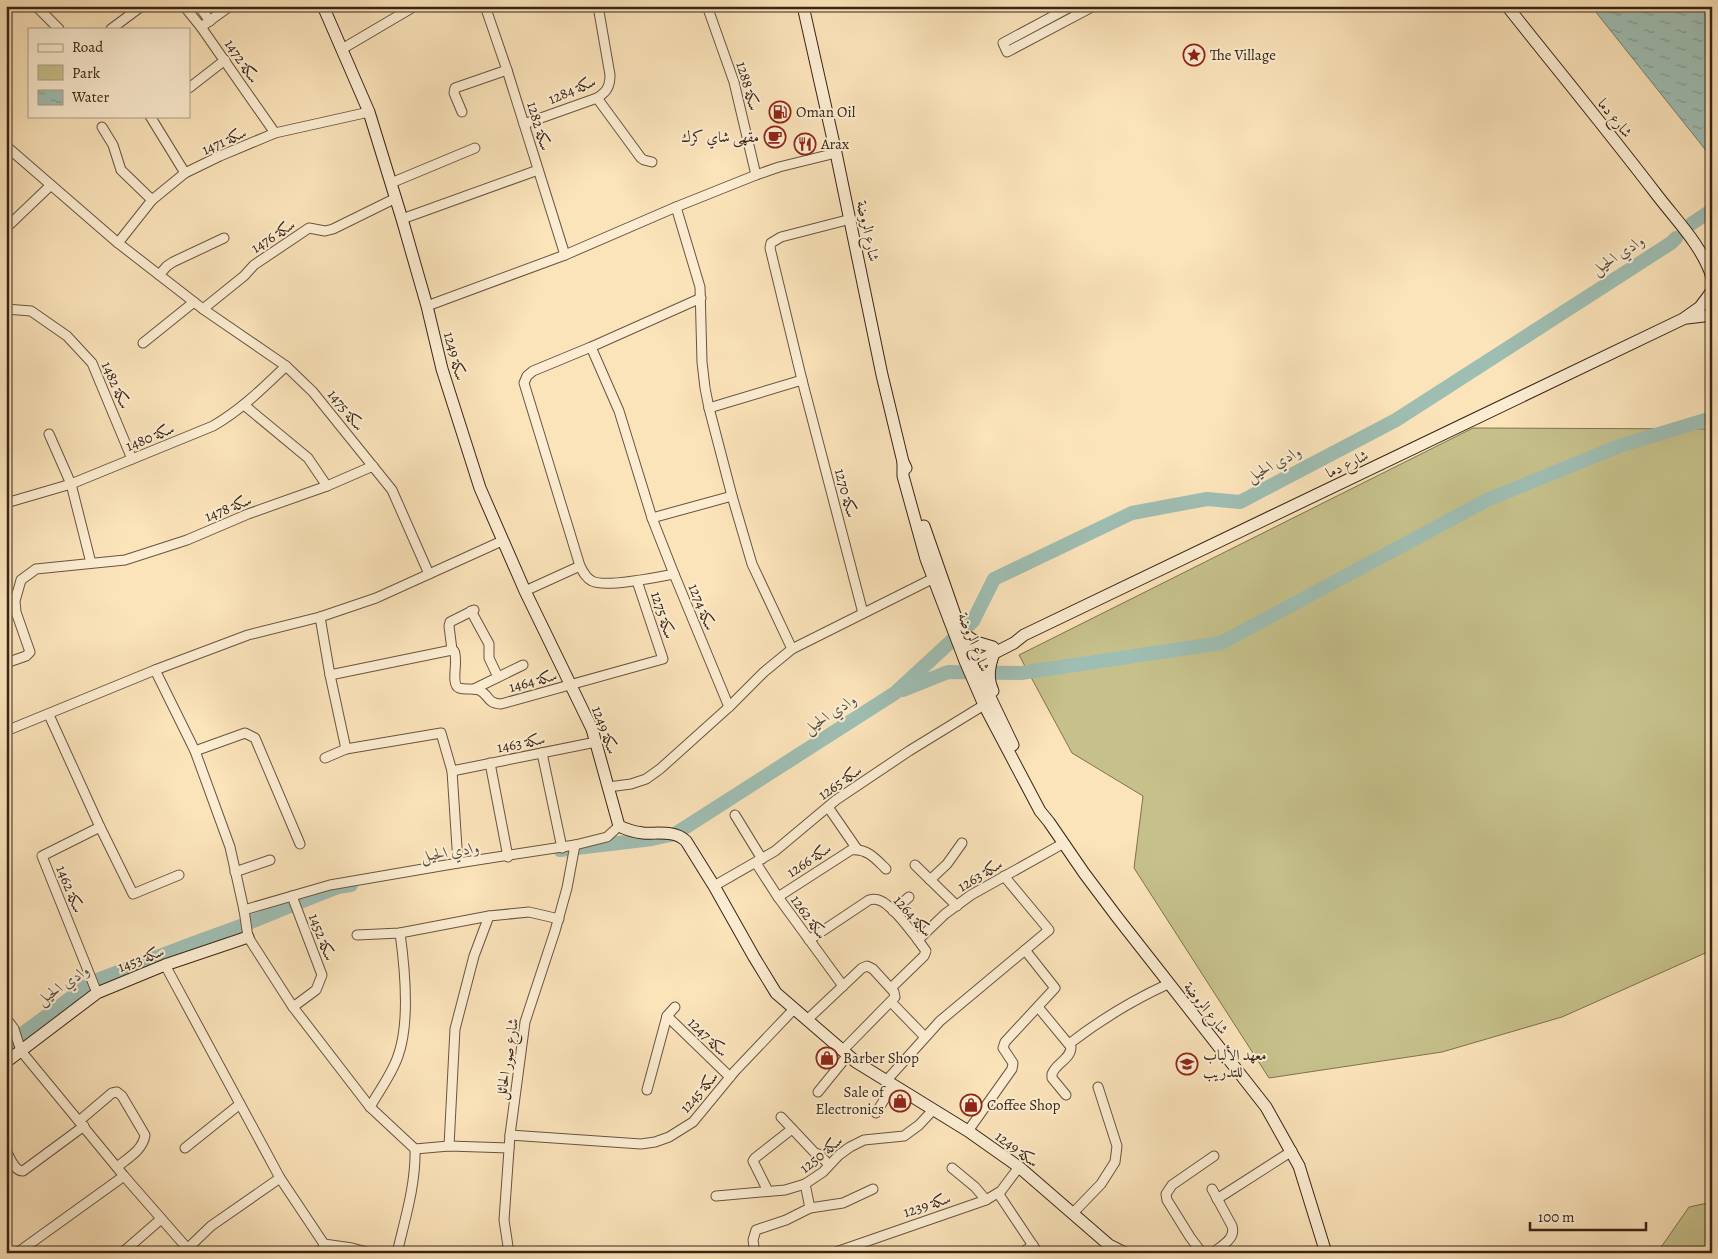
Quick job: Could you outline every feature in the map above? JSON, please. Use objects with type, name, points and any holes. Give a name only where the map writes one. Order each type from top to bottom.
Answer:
[{"type":"main road","name":"سكة 1249","points":[[323,6],[369,112],[427,306],[442,370],[477,479],[502,541],[592,729],[619,826],[642,833],[682,836],[714,886],[776,993],[845,1053],[889,1083],[968,1131],[1018,1167],[1109,1245],[1125,1253]]},
{"type":"main road","name":"شارع الروضة","points":[[803,6],[902,462],[902,473],[912,510],[970,662],[984,705],[1040,811],[1050,822],[1084,873],[1168,984],[1266,1107],[1292,1151],[1304,1182],[1326,1253]]},
{"type":"main road","name":"شارع دما","points":[[1507,6],[1698,249],[1712,277]]},
{"type":"main road","name":"شارع دما","points":[[1698,249],[1712,260]]},
{"type":"main road","name":"شارع دما","points":[[970,662],[1014,638],[1024,635],[1683,319],[1700,307],[1712,291]]},
{"type":"main road","name":"شارع دما","points":[[1683,319],[1712,314]]},
{"type":"main road","name":"شارع الروضة","points":[[937,576],[962,632],[970,662],[1045,808],[1050,822]]},
{"type":"main road","points":[[962,632],[976,642],[994,650],[989,668],[990,684],[1013,735],[1016,751]]},
{"type":"main road","name":"سكة 1453","points":[[6,1062],[97,993],[165,965],[248,937]]},
{"type":"street","points":[[36,6],[58,28]]},
{"type":"street","points":[[112,28],[142,6]]},
{"type":"street","name":"سكة 1472","points":[[184,6],[225,60],[275,133]]},
{"type":"street","points":[[199,6],[210,21]]},
{"type":"street","points":[[201,27],[230,6]]},
{"type":"street","points":[[342,49],[414,6]]},
{"type":"street","name":"سكة 1282","points":[[484,6],[507,70],[565,255]]},
{"type":"street","name":"سكة 1284","points":[[524,124],[597,98],[607,90],[610,83],[598,6]]},
{"type":"street","name":"سكة 1288","points":[[707,6],[734,82],[756,175]]},
{"type":"street","points":[[1072,6],[1003,43],[1008,52],[1094,6]]},
{"type":"street","points":[[190,87],[225,60]]},
{"type":"street","points":[[462,112],[454,92],[455,88],[507,70]]},
{"type":"street","points":[[597,98],[641,158],[652,162]]},
{"type":"street","name":"سكة 1471","points":[[118,243],[152,200],[185,173],[275,133],[369,112]]},
{"type":"street","points":[[151,118],[185,173]]},
{"type":"street","points":[[102,127],[113,145],[121,170],[152,200]]},
{"type":"street","points":[[391,183],[474,148]]},
{"type":"street","name":"سكة 1475","points":[[8,150],[118,243],[194,302],[286,366],[313,392],[392,490],[429,574]]},
{"type":"street","points":[[427,306],[565,255],[756,175],[779,167],[836,153]]},
{"type":"street","points":[[402,219],[538,170]]},
{"type":"street","points":[[6,228],[51,185]]},
{"type":"street","name":"سكة 1476","points":[[203,308],[244,276],[254,265],[304,231],[310,228],[325,231],[333,229],[396,198]]},
{"type":"street","points":[[676,207],[697,272],[701,298],[702,362],[709,408],[732,496],[752,564],[792,649]]},
{"type":"street","name":"سكة 1270","points":[[850,219],[781,237],[771,243],[802,380],[862,613]]},
{"type":"street","points":[[159,275],[163,269],[173,262],[224,238]]},
{"type":"street","points":[[674,574],[637,581],[602,583],[593,582],[586,576],[580,566],[524,383],[527,376],[533,371],[701,298]]},
{"type":"street","points":[[144,343],[194,302]]},
{"type":"street","name":"سكة 1482","points":[[6,309],[30,311],[66,336],[92,363],[132,459]]},
{"type":"street","name":"سكة 1274","points":[[591,347],[619,411],[652,518],[729,707]]},
{"type":"street","name":"سكة 1480","points":[[6,503],[71,484],[213,426],[244,405],[286,366]]},
{"type":"street","points":[[709,408],[802,380]]},
{"type":"street","points":[[244,405],[308,458],[327,486]]},
{"type":"street","points":[[49,434],[71,484],[91,563]]},
{"type":"street","name":"سكة 1478","points":[[6,663],[26,656],[30,652],[16,612],[15,601],[21,580],[36,569],[125,560],[187,540],[248,514],[327,486],[373,466]]},
{"type":"street","points":[[652,518],[732,496]]},
{"type":"street","points":[[6,731],[155,670],[248,635],[320,617],[376,598],[502,541]]},
{"type":"street","points":[[525,591],[580,566]]},
{"type":"street","points":[[608,787],[631,784],[646,779],[660,769],[729,707],[764,672],[792,649],[937,576]]},
{"type":"street","name":"سكة 1275","points":[[637,581],[663,659]]},
{"type":"street","points":[[330,675],[452,650],[448,626],[450,622],[473,611],[489,644],[489,658],[498,677]]},
{"type":"street","points":[[320,617],[346,749]]},
{"type":"street","name":"سكة 1464","points":[[452,650],[457,657],[454,682],[456,686],[481,691],[493,704],[501,704],[663,659]]},
{"type":"street","points":[[474,689],[523,665]]},
{"type":"street","points":[[155,670],[194,751],[230,847],[248,937],[294,1007],[370,1107],[415,1149],[416,1162],[397,1253]]},
{"type":"street","name":"سكة 1265","points":[[714,886],[759,861],[784,844],[828,807],[909,751],[984,705]]},
{"type":"street","points":[[49,715],[133,894],[179,875]]},
{"type":"street","points":[[194,751],[245,733],[256,738],[300,844]]},
{"type":"street","points":[[325,758],[346,749],[441,733],[452,771],[458,863]]},
{"type":"street","name":"سكة 1463","points":[[452,771],[596,742]]},
{"type":"street","points":[[542,753],[562,848]]},
{"type":"street","points":[[490,763],[508,857]]},
{"type":"street","name":"سكة 1266","points":[[828,807],[857,849],[868,853],[886,869]]},
{"type":"street","name":"سكة 1262","points":[[735,815],[778,897],[843,986]]},
{"type":"street","points":[[244,910],[330,885],[458,863],[575,846],[607,837],[619,826]]},
{"type":"street","name":"سكة 1462","points":[[97,993],[42,856],[100,827]]},
{"type":"street","points":[[930,880],[947,864],[962,843]]},
{"type":"street","name":"سكة 1263","points":[[918,940],[945,914],[971,895],[1064,843]]},
{"type":"street","name":"شارع صور الحائل","points":[[509,1253],[504,1220],[510,1135],[525,1022],[559,919],[575,846]]},
{"type":"street","name":"سكة 1266","points":[[778,897],[845,853],[857,849]]},
{"type":"street","points":[[235,872],[270,860]]},
{"type":"street","points":[[915,865],[957,906]]},
{"type":"street","points":[[876,1113],[889,1083],[925,1037],[958,1005],[1049,930],[1004,876]]},
{"type":"street","name":"سكة 1452","points":[[292,896],[322,975],[316,990],[294,1007]]},
{"type":"street","points":[[893,911],[909,897]]},
{"type":"street","name":"سكة 1264","points":[[809,940],[869,900],[876,899],[881,901],[893,911],[918,940],[926,953],[891,988]]},
{"type":"street","points":[[357,935],[400,933],[489,916],[529,912],[559,919]]},
{"type":"street","points":[[449,1146],[455,1029],[474,956],[489,916]]},
{"type":"street","points":[[370,1107],[398,1058],[404,1034],[404,962],[400,933]]},
{"type":"street","points":[[968,1131],[1012,1069],[1012,1063],[1003,1048],[1005,1042],[1055,988],[1025,950]]},
{"type":"street","points":[[165,965],[280,1178],[324,1244],[371,1253]]},
{"type":"street","points":[[808,1019],[862,968],[867,966],[873,969],[895,995],[891,1002],[845,1053],[818,1092]]},
{"type":"street","points":[[1069,1044],[1107,1017],[1168,984]]},
{"type":"street","points":[[891,1002],[925,1037]]},
{"type":"street","name":"سكة 1247","points":[[647,1090],[667,1016],[675,1007]]},
{"type":"street","points":[[1038,1007],[1069,1044],[1071,1050],[1053,1070],[1052,1074],[1052,1078],[1066,1096]]},
{"type":"street","name":"سكة 1245","points":[[510,1135],[618,1144],[641,1144],[655,1142],[682,1131],[693,1122],[730,1077],[794,1009]]},
{"type":"street","name":"سكة 1247","points":[[667,1016],[730,1077]]},
{"type":"street","points":[[6,1018],[14,1029],[21,1051],[185,1250],[211,1226],[280,1178]]},
{"type":"street","points":[[1073,1213],[1101,1184],[1115,1162],[1117,1146],[1098,1087]]},
{"type":"street","points":[[6,1150],[16,1168],[24,1170],[81,1123],[112,1093],[117,1092],[122,1096],[146,1136],[140,1148],[117,1167]]},
{"type":"street","points":[[186,1148],[240,1104]]},
{"type":"street","name":"سكة 1250","points":[[716,1196],[785,1190],[805,1184],[823,1172],[850,1147],[864,1140],[904,1136],[919,1125],[933,1110]]},
{"type":"street","points":[[781,1117],[829,1165]]},
{"type":"street","points":[[768,1191],[753,1161],[792,1129]]},
{"type":"street","points":[[415,1149],[449,1146],[509,1148]]},
{"type":"street","points":[[1217,1199],[1292,1151]]},
{"type":"street","points":[[1202,1253],[1167,1200],[1166,1194],[1168,1188],[1214,1156]]},
{"type":"street","name":"سكة 1239","points":[[833,1253],[986,1200],[1008,1184],[1018,1167]]},
{"type":"street","points":[[952,1168],[975,1187],[986,1200]]},
{"type":"street","points":[[17,1253],[124,1176]]},
{"type":"street","points":[[805,1184],[810,1208]]},
{"type":"street","points":[[755,1253],[753,1235],[756,1230],[786,1220],[810,1208],[843,1204],[873,1189]]},
{"type":"street","points":[[1212,1189],[1234,1232],[1231,1238],[1213,1253]]},
{"type":"street","points":[[998,1193],[1036,1249],[1022,1253]]},
{"type":"street","points":[[122,1253],[161,1219]]},
{"type":"street","points":[[321,1253],[324,1244]]},
{"type":"green space","points":[[1473,428],[1712,429],[1712,950],[1562,1017],[1442,1052],[1269,1078],[1134,868],[1143,796],[1072,753],[1019,655]]},
{"type":"green space","points":[[1712,1202],[1712,1253],[1657,1253],[1689,1207]]},
{"type":"water","points":[[1591,6],[1712,6],[1712,158]]},
{"type":"waterway","name":"وادي الحيل","points":[[1691,224],[1712,210]]},
{"type":"waterway","name":"وادي الحيل","points":[[560,850],[652,839],[675,834],[895,693],[973,621],[994,579],[1132,513],[1207,499],[1240,502],[1396,420],[1676,238]]},
{"type":"waterway","name":"وادي الحيل","points":[[903,690],[948,672],[1021,673],[1221,643],[1487,500],[1619,446],[1712,418]]},
{"type":"waterway","name":"وادي الحيل","points":[[6,1046],[92,982],[338,887],[351,885]]},
{"type":"place","name":"The Village","points":[[1194,55]]},
{"type":"place","name":"Oman Oil","points":[[780,112]]},
{"type":"place","name":"مقهى شاي كرك","points":[[775,137]]},
{"type":"place","name":"Arax","points":[[805,144]]},
{"type":"place","name":"Barber Shop","points":[[827,1058]]},
{"type":"place","name":"معهد الألباب للتدريب","points":[[1187,1064]]},
{"type":"place","name":"Sale of Electronics","points":[[900,1101]]},
{"type":"place","name":"Coffee Shop","points":[[971,1105]]}]
